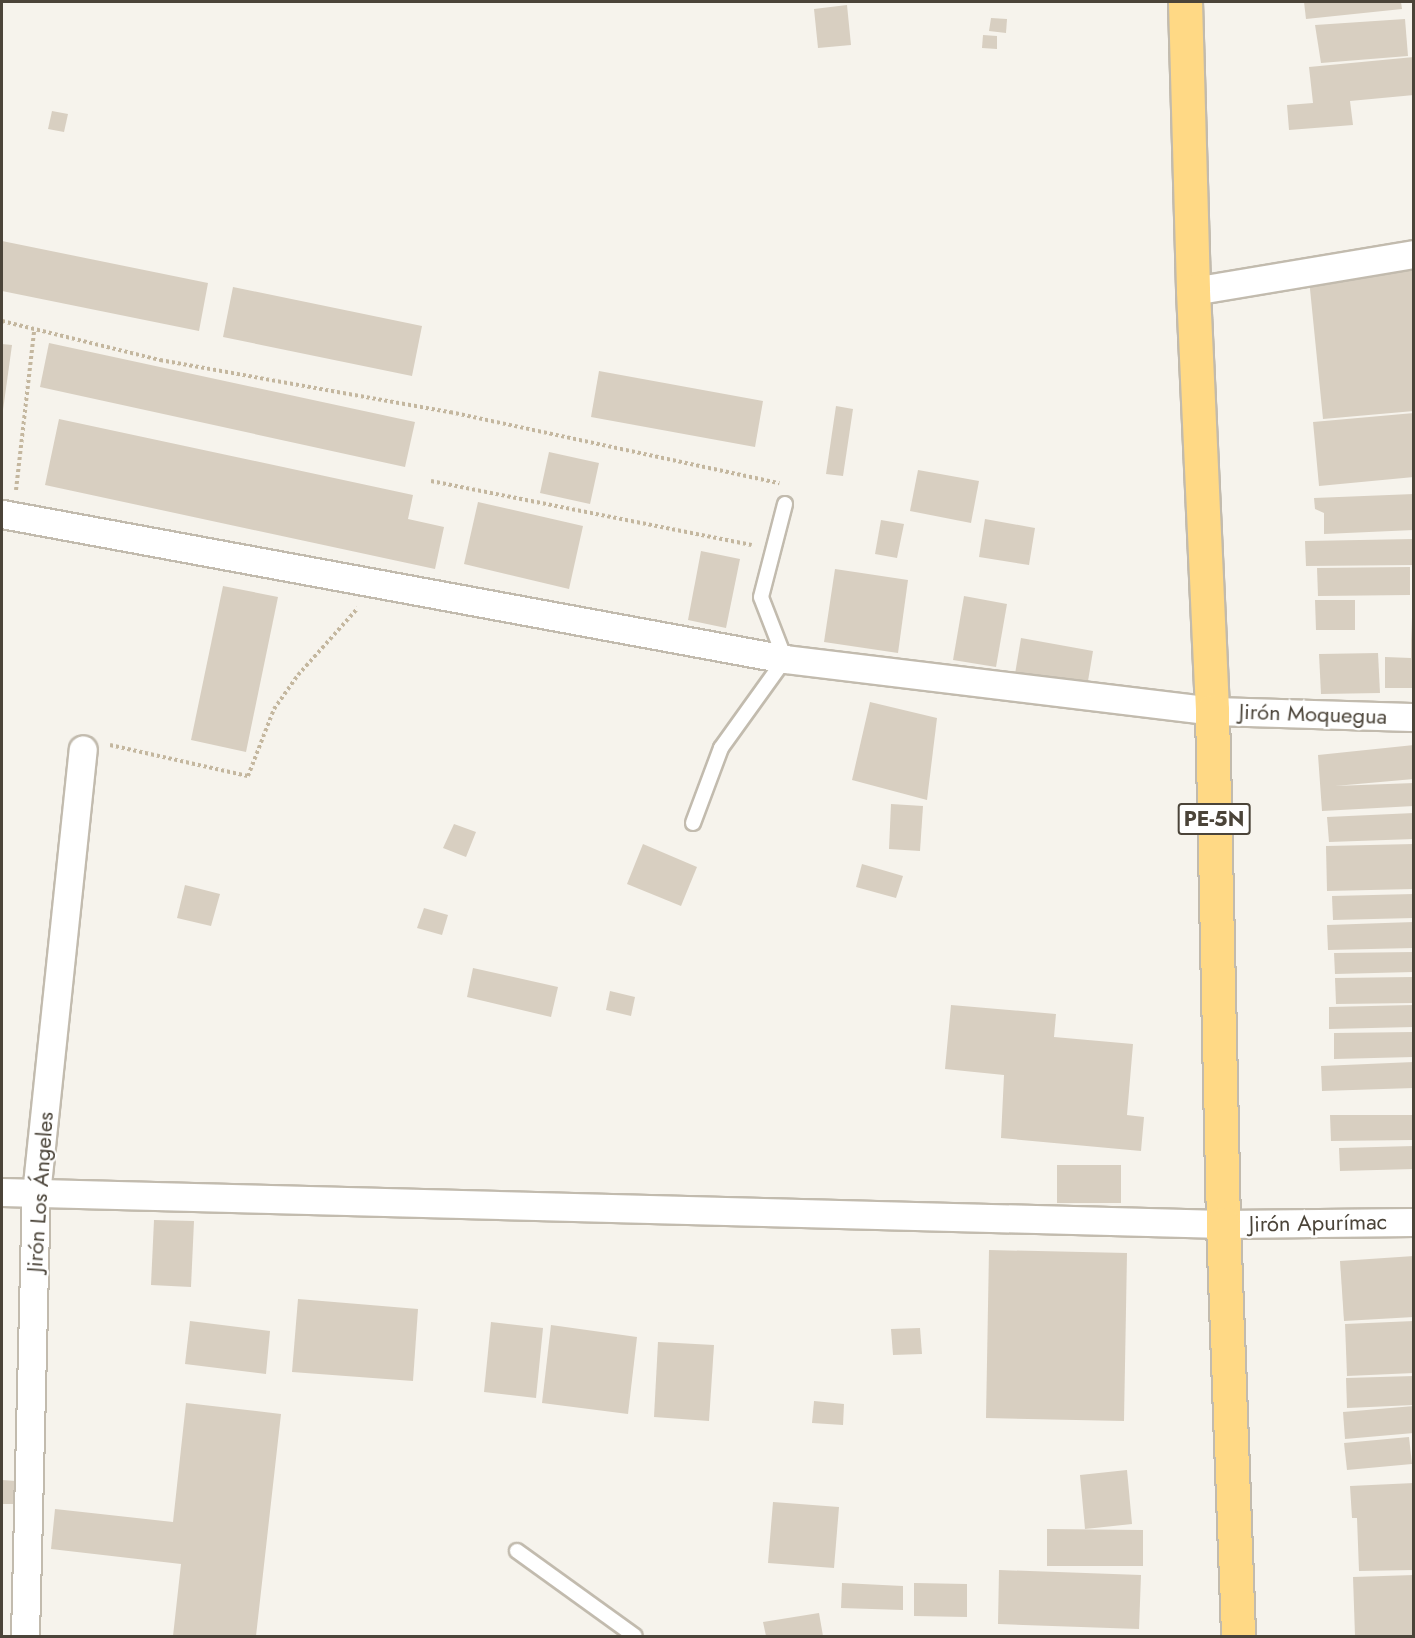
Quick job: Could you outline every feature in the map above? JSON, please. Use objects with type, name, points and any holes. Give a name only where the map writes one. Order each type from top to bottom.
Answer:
[{"type":"highway","name":"PE-5N","points":[[1185,2],[1193,291],[1212,711],[1223,1224],[1238,1636]]},
{"type":"street","points":[[1193,291],[1413,254]]},
{"type":"street","name":"Jirón Moquegua","points":[[6,514],[785,659],[1212,711],[1413,717]]},
{"type":"street","name":"Jirón Los Ángeles","points":[[26,1636],[36,1194],[82,749]]},
{"type":"street","name":"Jirón Apurímac","points":[[2,1192],[1223,1224],[1413,1222]]},
{"type":"lane","points":[[693,823],[721,748],[785,659],[761,597],[785,504]]},
{"type":"lane","points":[[517,1551],[635,1636]]},
{"type":"path","points":[[2,321],[160,360],[450,412],[762,478],[788,486],[785,504]]},
{"type":"path","points":[[6,514],[30,385],[34,330]]},
{"type":"path","points":[[431,481],[773,550]]},
{"type":"path","points":[[82,749],[104,744],[143,750],[248,776],[274,709],[376,583]]},
{"type":"building","points":[[1304,2],[1401,2],[1402,9],[1306,19]]},
{"type":"building","points":[[847,5],[851,45],[818,48],[814,9]]},
{"type":"building","points":[[991,18],[1007,19],[1006,33],[989,31]]},
{"type":"building","points":[[1405,19],[1408,56],[1321,63],[1315,25]]},
{"type":"building","points":[[983,35],[997,36],[997,49],[982,48]]},
{"type":"building","points":[[1414,57],[1414,95],[1350,101],[1353,125],[1289,130],[1287,105],[1313,103],[1309,67]]},
{"type":"building","points":[[52,111],[68,114],[64,132],[48,129]]},
{"type":"building","points":[[2,241],[208,283],[199,331],[2,291]]},
{"type":"building","points":[[1414,269],[1414,411],[1323,419],[1309,279]]},
{"type":"building","points":[[233,287],[422,326],[412,376],[223,337]]},
{"type":"building","points":[[49,343],[415,422],[405,467],[40,387]]},
{"type":"building","points":[[2,344],[12,345],[3,410],[2,410]]},
{"type":"building","points":[[599,371],[763,401],[755,447],[591,417]]},
{"type":"building","points":[[836,406],[853,409],[843,476],[826,474]]},
{"type":"building","points":[[1414,413],[1414,477],[1319,486],[1313,422]]},
{"type":"building","points":[[59,419],[413,495],[408,519],[444,527],[435,569],[45,485]]},
{"type":"building","points":[[549,452],[599,463],[590,504],[540,493]]},
{"type":"building","points":[[918,470],[979,481],[971,523],[910,511]]},
{"type":"building","points":[[1414,494],[1414,530],[1324,534],[1324,513],[1315,509],[1314,498]]},
{"type":"building","points":[[478,502],[583,526],[569,589],[464,564]]},
{"type":"building","points":[[985,519],[1035,528],[1029,565],[979,557]]},
{"type":"building","points":[[881,520],[904,524],[897,558],[875,554]]},
{"type":"building","points":[[1414,539],[1414,565],[1306,566],[1305,541]]},
{"type":"building","points":[[701,551],[740,559],[726,628],[688,620]]},
{"type":"building","points":[[1410,567],[1410,595],[1318,596],[1317,568]]},
{"type":"building","points":[[835,569],[908,580],[898,653],[824,642]]},
{"type":"building","points":[[223,586],[278,597],[246,752],[191,740]]},
{"type":"building","points":[[964,596],[1007,604],[996,667],[953,660]]},
{"type":"building","points":[[1315,600],[1355,600],[1355,630],[1316,630]]},
{"type":"building","points":[[1411,617],[1414,688],[1385,688],[1385,657],[1411,658]]},
{"type":"building","points":[[1021,638],[1093,651],[1087,687],[1015,674]]},
{"type":"building","points":[[1378,653],[1380,693],[1321,694],[1319,654]]},
{"type":"building","points":[[870,702],[937,718],[927,800],[852,780]]},
{"type":"building","points":[[1414,745],[1414,779],[1335,786],[1414,783],[1414,806],[1322,811],[1318,755]]},
{"type":"building","points":[[891,804],[923,806],[920,851],[889,849]]},
{"type":"building","points":[[1414,813],[1414,839],[1329,842],[1327,817]]},
{"type":"building","points":[[454,824],[476,832],[466,857],[443,848]]},
{"type":"building","points":[[643,844],[697,867],[681,906],[627,884]]},
{"type":"building","points":[[1414,844],[1414,889],[1327,891],[1326,846]]},
{"type":"building","points":[[862,864],[903,876],[896,898],[856,887]]},
{"type":"building","points":[[185,885],[220,894],[211,926],[177,918]]},
{"type":"building","points":[[1414,894],[1414,918],[1333,920],[1332,896]]},
{"type":"building","points":[[424,908],[448,915],[442,935],[417,928]]},
{"type":"building","points":[[1414,922],[1414,948],[1328,950],[1327,925]]},
{"type":"building","points":[[1414,952],[1414,972],[1335,974],[1334,953]]},
{"type":"building","points":[[473,968],[558,987],[551,1017],[467,997]]},
{"type":"building","points":[[1414,977],[1414,1003],[1336,1004],[1335,978]]},
{"type":"building","points":[[610,991],[635,997],[631,1016],[606,1010]]},
{"type":"building","points":[[951,1005],[1056,1014],[1054,1037],[1133,1044],[1127,1115],[1144,1117],[1141,1151],[1001,1138],[1004,1075],[945,1069]]},
{"type":"building","points":[[1414,1005],[1414,1027],[1329,1029],[1329,1007]]},
{"type":"building","points":[[1414,1032],[1414,1057],[1334,1059],[1334,1033]]},
{"type":"building","points":[[1414,1062],[1414,1088],[1322,1091],[1321,1066]]},
{"type":"building","points":[[1330,1115],[1413,1115],[1413,1140],[1331,1141]]},
{"type":"building","points":[[1414,1146],[1414,1169],[1340,1171],[1339,1148]]},
{"type":"building","points":[[1057,1165],[1121,1165],[1121,1203],[1057,1203]]},
{"type":"building","points":[[154,1220],[194,1221],[191,1287],[151,1285]]},
{"type":"building","points":[[989,1250],[1127,1253],[1124,1421],[986,1418]]},
{"type":"building","points":[[1414,1256],[1414,1317],[1344,1321],[1340,1261]]},
{"type":"building","points":[[298,1299],[418,1309],[413,1381],[292,1372]]},
{"type":"building","points":[[190,1321],[270,1331],[266,1374],[185,1364]]},
{"type":"building","points":[[1414,1321],[1414,1373],[1347,1376],[1345,1324]]},
{"type":"building","points":[[491,1322],[543,1328],[536,1398],[484,1392]]},
{"type":"building","points":[[551,1325],[637,1337],[628,1414],[542,1403]]},
{"type":"building","points":[[920,1328],[922,1354],[893,1355],[891,1329]]},
{"type":"building","points":[[658,1342],[714,1345],[709,1421],[654,1417]]},
{"type":"building","points":[[1414,1376],[1414,1405],[1347,1408],[1346,1378]]},
{"type":"building","points":[[814,1401],[844,1404],[843,1425],[812,1423]]},
{"type":"building","points":[[186,1403],[281,1414],[256,1636],[173,1636],[181,1564],[51,1549],[55,1509],[173,1522]]},
{"type":"building","points":[[1414,1406],[1414,1433],[1345,1439],[1343,1412]]},
{"type":"building","points":[[1409,1437],[1412,1464],[1347,1470],[1344,1443]]},
{"type":"building","points":[[1127,1470],[1132,1524],[1085,1529],[1080,1475]]},
{"type":"building","points":[[2,1480],[16,1481],[15,1504],[2,1504]]},
{"type":"building","points":[[1414,1483],[1414,1570],[1359,1571],[1357,1518],[1352,1518],[1350,1486]]},
{"type":"building","points":[[773,1502],[839,1507],[834,1568],[768,1563]]},
{"type":"building","points":[[1047,1529],[1143,1530],[1143,1566],[1047,1566]]},
{"type":"building","points":[[999,1570],[1141,1575],[1139,1629],[998,1624]]},
{"type":"building","points":[[1414,1575],[1414,1636],[1355,1636],[1353,1577]]},
{"type":"building","points":[[842,1583],[903,1586],[903,1610],[841,1608]]},
{"type":"building","points":[[914,1583],[967,1584],[967,1617],[914,1616]]},
{"type":"building","points":[[819,1613],[823,1636],[766,1636],[763,1622]]}]
